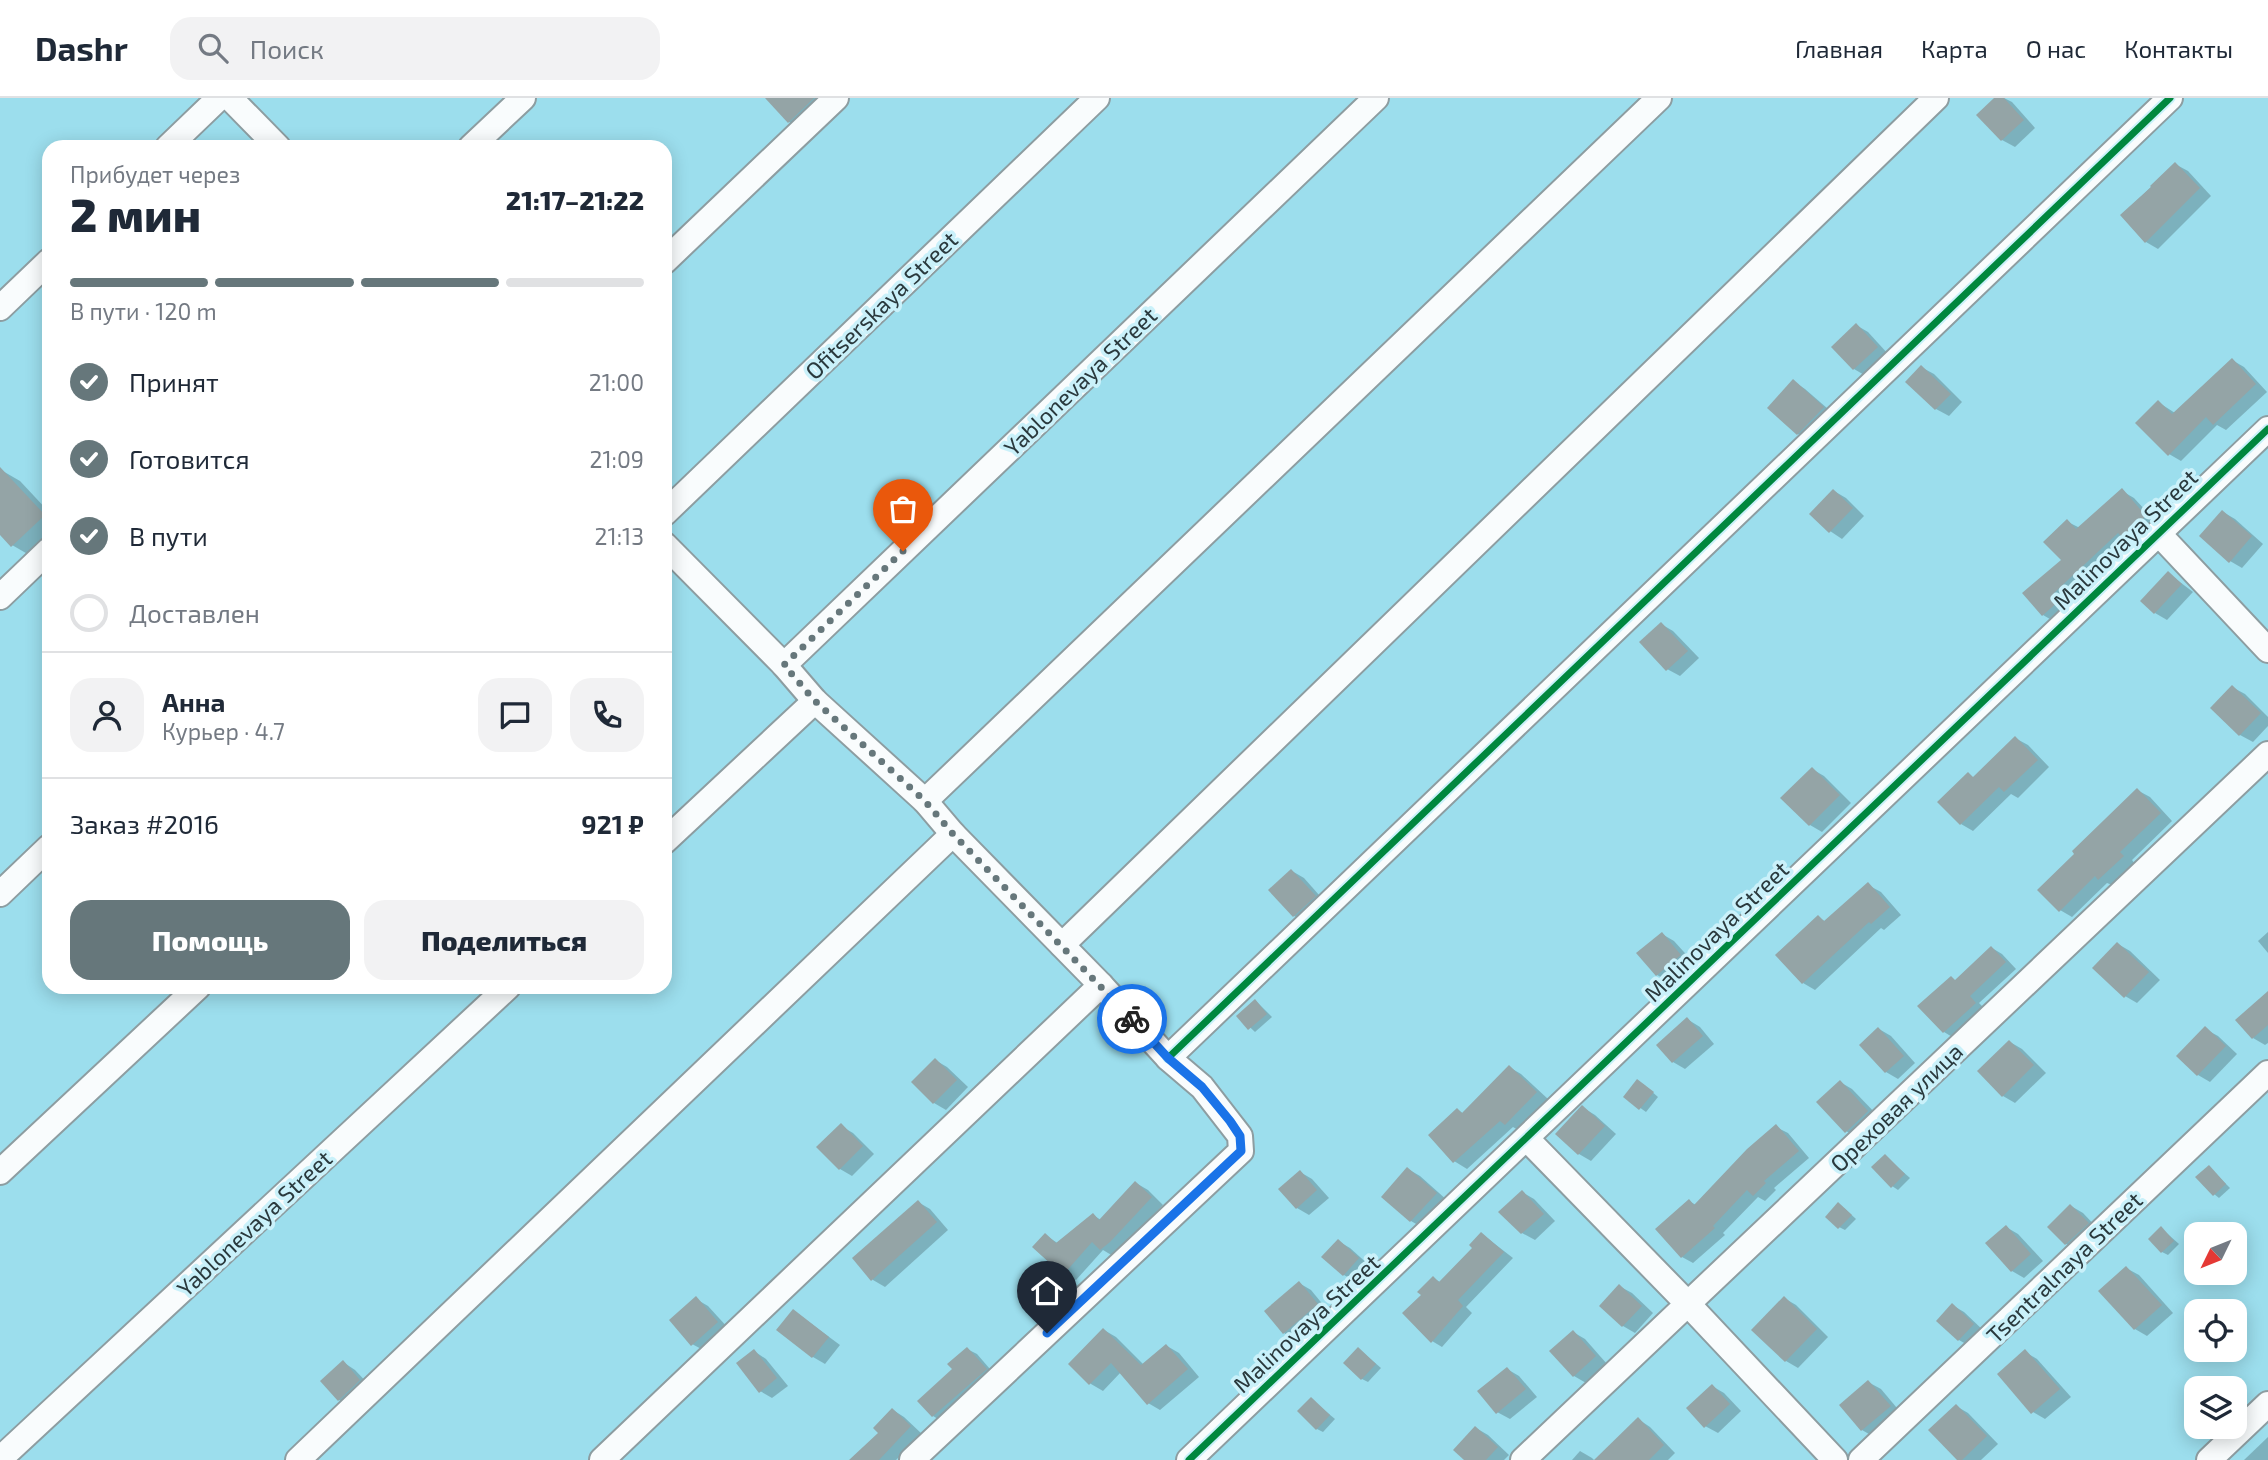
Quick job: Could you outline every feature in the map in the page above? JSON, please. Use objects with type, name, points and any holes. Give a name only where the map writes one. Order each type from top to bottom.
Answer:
[{"type":"street","points":[[175,140],[219,98]]},
{"type":"street","points":[[230,98],[271,140]]},
{"type":"street","points":[[478,140],[523,98]]},
{"type":"street","points":[[672,254],[836,98]]},
{"type":"street","name":"Ofitserskaya Street","points":[[672,506],[1097,98]]},
{"type":"street","name":"Yablonevaya Street","points":[[784,665],[1376,98]]},
{"type":"street","points":[[925,801],[1659,98]]},
{"type":"street","points":[[1062,945],[1936,98]]},
{"type":"street","points":[[1168,1058],[2170,98]]},
{"type":"street","points":[[0,308],[42,268]]},
{"type":"street","name":"Malinovaya Street","points":[[1189,1460],[2268,429]]},
{"type":"street","points":[[2158,533],[2268,650]]},
{"type":"street","points":[[672,554],[784,665],[815,701],[925,801],[953,834],[1101,985],[1168,1058],[1202,1087],[1240,1136],[1241,1151],[912,1460]]},
{"type":"street","points":[[0,597],[42,557]]},
{"type":"street","points":[[672,834],[815,701]]},
{"type":"street","name":"Ореховая улица","points":[[1524,1460],[2268,754]]},
{"type":"street","points":[[298,1460],[953,834]]},
{"type":"street","points":[[0,894],[42,855]]},
{"type":"street","points":[[602,1460],[1101,985]]},
{"type":"street","points":[[0,1172],[191,994]]},
{"type":"street","name":"Yablonevaya Street","points":[[0,1459],[500,994]]},
{"type":"street","name":"Tsentralnaya Street","points":[[1861,1460],[2268,1073]]},
{"type":"street","points":[[1527,1139],[1835,1460]]},
{"type":"street","points":[[2209,1460],[2268,1404]]},
{"type":"shaded area","points":[[0,98],[2268,98],[2268,1460],[0,1460]]},
{"type":"building","points":[[765,98],[814,98],[788,123]]},
{"type":"building","points":[[1994,98],[2004,98],[2024,120],[2001,141],[1976,115]]},
{"type":"building","points":[[2175,162],[2200,188],[2145,243],[2120,215]]},
{"type":"building","points":[[1856,323],[1878,347],[1853,370],[1831,347]]},
{"type":"building","points":[[2232,358],[2256,384],[2213,425],[2206,417],[2168,456],[2135,423],[2158,400],[2172,414]]},
{"type":"building","points":[[1921,365],[1951,394],[1935,410],[1905,382]]},
{"type":"building","points":[[1793,379],[1824,407],[1797,435],[1767,408]]},
{"type":"building","points":[[0,467],[42,512],[42,518],[11,547],[0,535]]},
{"type":"building","points":[[2122,488],[2146,516],[2123,538],[2118,533],[2053,594],[2059,601],[2042,616],[2022,593],[2061,560],[2043,542],[2067,519],[2076,529]]},
{"type":"building","points":[[1833,489],[1853,508],[1829,533],[1809,514]]},
{"type":"building","points":[[2222,510],[2252,536],[2229,563],[2199,536]]},
{"type":"building","points":[[2168,571],[2182,584],[2154,614],[2140,601]]},
{"type":"building","points":[[1661,622],[1688,651],[1666,671],[1639,642]]},
{"type":"building","points":[[2232,685],[2261,713],[2239,736],[2210,708]]},
{"type":"building","points":[[2015,736],[2038,760],[2004,792],[1999,787],[1960,825],[1937,802],[1968,772],[1973,777]]},
{"type":"building","points":[[1812,767],[1840,795],[1809,826],[1780,798]]},
{"type":"building","points":[[2137,788],[2161,813],[2120,852],[2124,856],[2098,880],[2095,876],[2059,912],[2037,890],[2074,854],[2072,851]]},
{"type":"building","points":[[1291,869],[1316,896],[1293,917],[1268,890]]},
{"type":"building","points":[[1868,882],[1890,907],[1871,924],[1869,922],[1802,984],[1775,955],[1818,915],[1824,921]]},
{"type":"building","points":[[1662,932],[1681,955],[1656,976],[1636,953]]},
{"type":"building","points":[[2117,942],[2149,972],[2124,998],[2092,968]]},
{"type":"building","points":[[1991,946],[2006,962],[1970,996],[1976,1003],[1943,1033],[1917,1006],[1951,976],[1955,980]]},
{"type":"building","points":[[2268,991],[2268,1025],[2252,1039],[2235,1020]]},
{"type":"building","points":[[1255,999],[1267,1014],[1248,1030],[1236,1016]]},
{"type":"building","points":[[1687,1017],[1703,1036],[1672,1063],[1656,1045]]},
{"type":"building","points":[[2205,1026],[2226,1046],[2197,1076],[2176,1056]]},
{"type":"building","points":[[1878,1027],[1904,1056],[1885,1073],[1859,1045]]},
{"type":"building","points":[[2009,1040],[2034,1065],[2002,1097],[1977,1071]]},
{"type":"building","points":[[935,1058],[957,1080],[933,1104],[911,1082]]},
{"type":"building","points":[[1509,1065],[1537,1092],[1505,1125],[1500,1121],[1453,1163],[1428,1135],[1457,1108],[1462,1113]]},
{"type":"building","points":[[1637,1079],[1654,1092],[1639,1110],[1623,1097]]},
{"type":"building","points":[[1840,1080],[1868,1111],[1845,1133],[1816,1102]]},
{"type":"building","points":[[1582,1105],[1605,1126],[1578,1155],[1555,1134]]},
{"type":"building","points":[[841,1123],[863,1146],[839,1170],[816,1147]]},
{"type":"building","points":[[1776,1124],[1799,1151],[1764,1181],[1766,1183],[1753,1196],[1747,1190],[1713,1226],[1715,1228],[1681,1258],[1655,1229],[1689,1199],[1694,1205],[1747,1149]]},
{"type":"building","points":[[1885,1154],[1905,1174],[1891,1188],[1871,1167]]},
{"type":"building","points":[[2209,1165],[2226,1184],[2213,1196],[2195,1177]]},
{"type":"building","points":[[1407,1167],[1437,1193],[1410,1222],[1381,1197]]},
{"type":"building","points":[[1300,1170],[1317,1190],[1296,1209],[1278,1189]]},
{"type":"building","points":[[1135,1181],[1152,1197],[1110,1242],[1100,1250],[1092,1242],[1063,1275],[1032,1247],[1045,1233],[1056,1243],[1093,1213],[1099,1220]]},
{"type":"building","points":[[1522,1190],[1544,1214],[1521,1234],[1498,1212]]},
{"type":"building","points":[[918,1200],[937,1222],[871,1281],[852,1258]]},
{"type":"building","points":[[1838,1202],[1852,1215],[1838,1229],[1825,1217]]},
{"type":"building","points":[[2070,1204],[2089,1223],[2065,1245],[2047,1227]]},
{"type":"building","points":[[2006,1225],[2031,1254],[2011,1272],[1985,1243]]},
{"type":"building","points":[[2161,1226],[2174,1241],[2161,1253],[2148,1239]]},
{"type":"building","points":[[1481,1232],[1504,1252],[1458,1300],[1463,1306],[1431,1343],[1402,1313],[1421,1295],[1417,1292],[1433,1276],[1439,1282],[1472,1248],[1469,1245]]},
{"type":"building","points":[[1338,1239],[1359,1258],[1343,1276],[1321,1257]]},
{"type":"building","points":[[2126,1266],[2162,1305],[2134,1330],[2098,1291]]},
{"type":"building","points":[[1299,1281],[1318,1304],[1283,1334],[1264,1311]]},
{"type":"building","points":[[1619,1284],[1642,1306],[1622,1327],[1599,1306]]},
{"type":"building","points":[[696,1296],[718,1322],[691,1346],[669,1320]]},
{"type":"building","points":[[1784,1296],[1817,1329],[1785,1362],[1751,1330]]},
{"type":"building","points":[[1952,1303],[1974,1324],[1958,1341],[1936,1321]]},
{"type":"building","points":[[793,1309],[829,1337],[812,1358],[776,1330]]},
{"type":"building","points":[[1103,1328],[1141,1365],[1166,1344],[1188,1369],[1147,1405],[1111,1363],[1089,1385],[1068,1364]]},
{"type":"building","points":[[1573,1330],[1596,1356],[1573,1377],[1549,1351]]},
{"type":"building","points":[[967,1347],[987,1369],[932,1417],[917,1401],[952,1369],[947,1364]]},
{"type":"building","points":[[1358,1347],[1376,1364],[1361,1380],[1343,1363]]},
{"type":"building","points":[[754,1349],[777,1378],[759,1393],[736,1363]]},
{"type":"building","points":[[2025,1349],[2060,1389],[2031,1414],[1997,1374]]},
{"type":"building","points":[[343,1360],[360,1380],[338,1401],[320,1381]]},
{"type":"building","points":[[1507,1367],[1526,1389],[1496,1414],[1477,1391]]},
{"type":"building","points":[[1868,1380],[1891,1406],[1861,1431],[1839,1405]]},
{"type":"building","points":[[1712,1384],[1730,1404],[1704,1428],[1686,1408]]},
{"type":"building","points":[[1311,1397],[1330,1415],[1316,1430],[1297,1411]]},
{"type":"building","points":[[1956,1404],[1987,1436],[1962,1460],[1957,1460],[1928,1430]]},
{"type":"building","points":[[892,1408],[911,1426],[879,1460],[849,1460],[878,1433],[873,1428]]},
{"type":"building","points":[[1638,1417],[1664,1445],[1649,1460],[1594,1460]]},
{"type":"building","points":[[1475,1426],[1498,1447],[1486,1460],[1464,1460],[1453,1450]]},
{"type":"cycle path","points":[[1168,1058],[2170,98]]},
{"type":"cycle path","points":[[1189,1460],[2268,429]]},
{"type":"way so far","points":[[903,551],[784,665],[815,701],[925,801],[953,834],[1132,1019]]},
{"type":"route","points":[[1047,1333],[1241,1151],[1240,1136],[1202,1087],[1168,1058],[1132,1019]]}]
